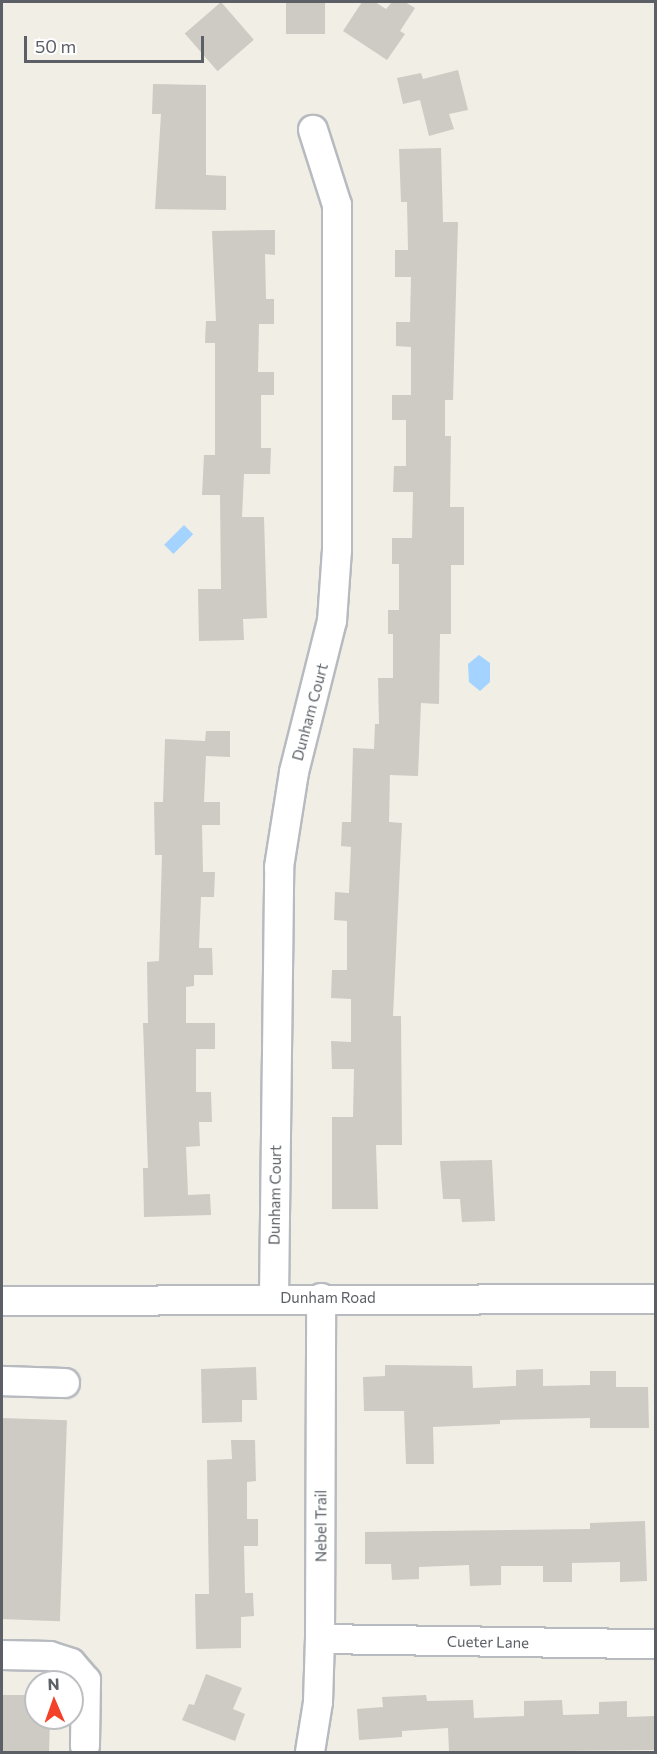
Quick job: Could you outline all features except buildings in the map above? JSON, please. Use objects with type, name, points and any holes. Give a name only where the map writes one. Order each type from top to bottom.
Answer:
[{"type":"street","name":"Dunham Court","points":[[274,1298],[279,867],[294,772],[332,621],[338,550],[338,215],[333,185],[313,130]]},
{"type":"street","name":"Dunham Road","points":[[2,1301],[274,1298],[656,1299]]},
{"type":"street","name":"Nebel Trail","points":[[310,1752],[318,1702],[320,1640],[321,1298]]},
{"type":"street","points":[[2,1381],[65,1383]]},
{"type":"street","name":"Cueter Lane","points":[[320,1640],[656,1644]]},
{"type":"street","points":[[2,1655],[50,1656],[71,1663],[86,1680],[85,1746]]},
{"type":"water","points":[[184,525],[193,534],[173,554],[164,545]]},
{"type":"water","points":[[479,655],[490,663],[490,682],[480,691],[469,682],[468,664]]}]
